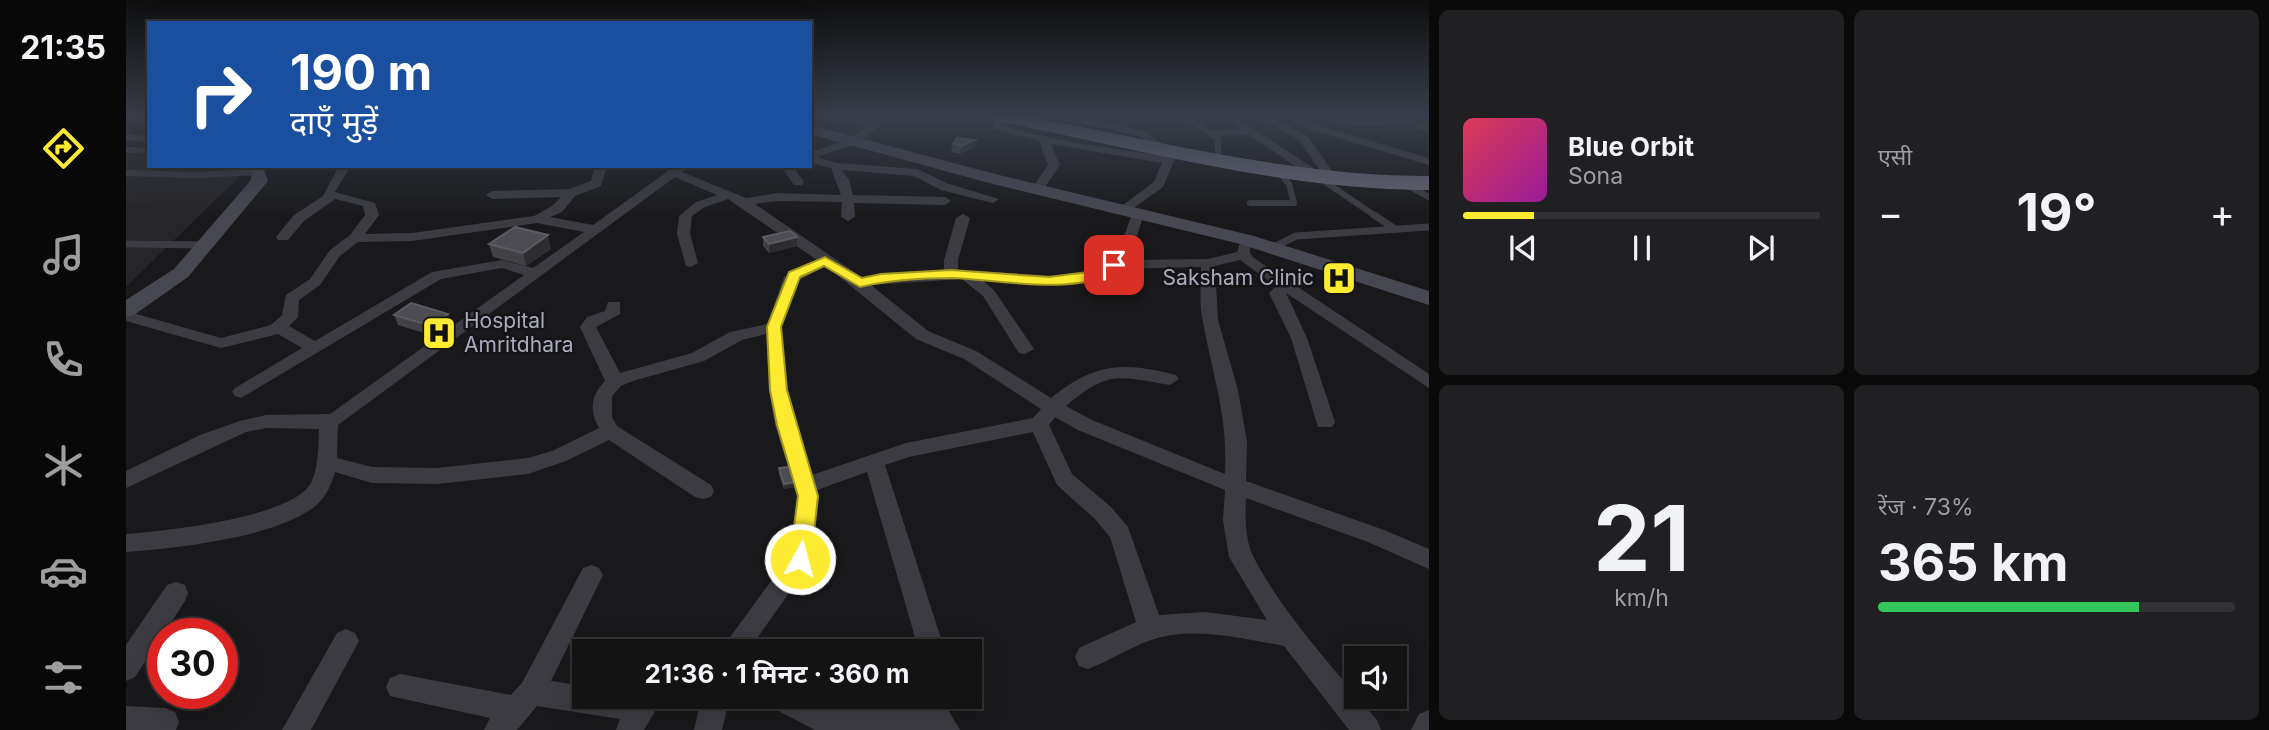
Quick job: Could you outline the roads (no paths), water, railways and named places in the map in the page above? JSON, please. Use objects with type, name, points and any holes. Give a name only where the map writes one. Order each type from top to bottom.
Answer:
[{"type":"highway","points":[[1176,150],[1276,170],[1393,178],[1424,185]]},
{"type":"highway","points":[[1196,150],[1218,152],[1321,174]]},
{"type":"street","points":[[812,157],[831,150]]},
{"type":"street","points":[[889,150],[1131,212],[1245,248],[1272,248],[1429,298]]},
{"type":"street","points":[[1037,190],[1054,165],[1048,150]]},
{"type":"street","points":[[1121,264],[1131,212],[1164,176],[1161,150]]},
{"type":"street","points":[[1281,150],[1321,174]]},
{"type":"street","points":[[1309,150],[1321,174]]},
{"type":"street","points":[[1389,150],[1429,162]]},
{"type":"street","points":[[812,159],[837,166],[918,173],[946,187],[993,199]]},
{"type":"street","points":[[837,166],[836,170],[844,176],[848,217]]},
{"type":"street","points":[[331,196],[328,194],[329,187],[343,168]]},
{"type":"street","points":[[492,195],[571,192],[597,183],[600,168]]},
{"type":"street","points":[[788,168],[798,182]]},
{"type":"street","points":[[126,480],[248,425],[277,421],[312,425],[342,415],[680,170],[737,199],[860,283],[922,335],[970,355],[1046,415],[1085,425],[1238,486],[1376,536],[1429,559]]},
{"type":"street","points":[[126,310],[174,279],[198,245],[260,181],[261,171]]},
{"type":"street","points":[[355,238],[412,237],[537,219],[557,209],[571,192]]},
{"type":"street","points":[[126,316],[222,343],[276,328],[290,317],[291,298],[311,286],[335,254],[355,238],[372,215],[371,204],[331,196],[299,218],[283,237]]},
{"type":"street","points":[[691,263],[681,229],[684,218],[699,205],[775,197],[945,201]]},
{"type":"street","points":[[963,218],[951,260],[958,274],[989,293],[1025,349]]},
{"type":"street","points":[[537,219],[598,230]]},
{"type":"street","points":[[126,298],[198,245]]},
{"type":"street","points":[[860,283],[881,278],[958,274],[1060,280],[1099,275],[1109,266],[1121,264],[1208,263],[1245,248]]},
{"type":"street","points":[[1245,248],[1286,284],[1429,382]]},
{"type":"street","points":[[742,639],[800,559],[808,496],[778,390],[774,327],[789,280],[825,261]]},
{"type":"street","points":[[1208,263],[1210,320],[1229,390],[1237,442],[1238,486],[1234,520],[1241,558],[1291,636],[1367,730]]},
{"type":"street","points":[[241,392],[437,275],[502,264],[538,274]]},
{"type":"street","points":[[1286,284],[1277,293],[1298,338],[1325,422]]},
{"type":"street","points":[[614,305],[612,314],[593,320],[588,327],[615,382]]},
{"type":"street","points":[[704,491],[610,432],[602,417],[603,394],[615,382],[698,357],[736,336],[774,327]]},
{"type":"street","points":[[276,328],[315,348]]},
{"type":"street","points":[[805,486],[906,450],[1046,415],[1087,378],[1107,370],[1170,379]]},
{"type":"street","points":[[1046,415],[1065,479],[1103,513],[1120,533],[1151,628]]},
{"type":"street","points":[[126,542],[175,538],[285,513],[303,504],[318,491],[326,462],[329,421]]},
{"type":"street","points":[[326,462],[392,477],[489,470],[545,461],[610,432]]},
{"type":"street","points":[[874,462],[928,639]]},
{"type":"street","points":[[514,710],[591,575]]},
{"type":"street","points":[[126,667],[176,593]]},
{"type":"street","points":[[1088,657],[1151,628],[1199,622],[1291,636]]},
{"type":"street","points":[[296,730],[346,641]]},
{"type":"street","points":[[400,687],[514,710],[641,712]]},
{"type":"street","points":[[708,730],[713,709]]},
{"type":"street","points":[[804,709],[825,720],[852,724],[928,715],[937,718],[946,730]]},
{"type":"street","points":[[126,720],[165,722]]},
{"type":"street","points":[[1425,730],[1429,724]]},
{"type":"lane","points":[[128,150],[147,151]]},
{"type":"lane","points":[[126,178],[147,168]]},
{"type":"lane","points":[[1250,203],[1294,203],[1289,184],[1276,170]]},
{"type":"lane","points":[[126,173],[261,171]]},
{"type":"lane","points":[[1321,174],[1395,229]]},
{"type":"lane","points":[[1272,248],[1303,235],[1429,227]]},
{"type":"lane","points":[[126,244],[198,245]]},
{"type":"place","name":"Saksham Clinic","points":[[1339,278]]},
{"type":"place","name":"Hospital Amritdhara","points":[[439,333]]}]
